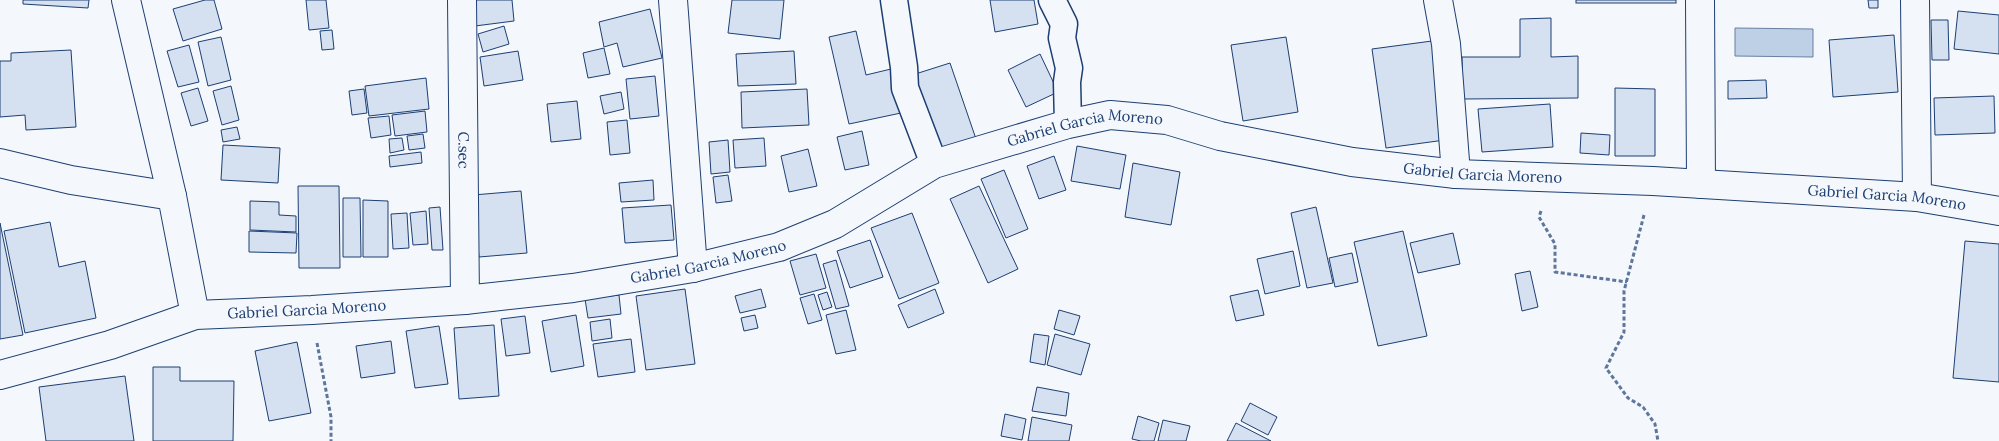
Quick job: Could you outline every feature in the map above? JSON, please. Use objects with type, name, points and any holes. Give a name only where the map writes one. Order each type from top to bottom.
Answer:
[{"type":"street","points":[[126,0],[172,196],[195,316]]},
{"type":"street","name":"C.sec","points":[[462,0],[465,300]]},
{"type":"street","points":[[673,0],[693,268]]},
{"type":"street","points":[[894,0],[904,67],[905,88],[934,164]]},
{"type":"street","points":[[1052,0],[1064,24],[1062,38],[1069,68],[1067,82],[1068,124]]},
{"type":"street","points":[[1438,0],[1446,44],[1456,174]]},
{"type":"street","points":[[1700,0],[1701,184]]},
{"type":"street","points":[[1916,0],[1917,197]]},
{"type":"street","name":"Gabriel Garcia Moreno","points":[[0,375],[110,345],[195,316],[465,300],[573,288],[693,268],[779,247],[834,224],[934,164],[1068,124],[1110,115],[1167,120],[1220,136],[1352,162],[1456,174],[1653,181],[1917,197],[1999,211]]},
{"type":"street","points":[[0,163],[71,180],[172,196]]},
{"type":"path","points":[[1548,176],[1539,216],[1556,244],[1555,272],[1627,282]]},
{"type":"path","points":[[1653,181],[1624,290],[1624,332],[1606,368],[1628,398],[1643,407],[1655,424],[1658,441]]},
{"type":"path","points":[[312,310],[331,417],[332,441]]},
{"type":"water","points":[[1735,28],[1813,29],[1813,57],[1735,56]]},
{"type":"building","points":[[23,0],[89,0],[88,8],[23,4]]},
{"type":"building","points":[[205,0],[214,0],[222,29],[183,41],[173,9]]},
{"type":"building","points":[[306,0],[326,0],[329,28],[309,30]]},
{"type":"building","points":[[472,0],[512,0],[514,21],[475,26]]},
{"type":"building","points":[[732,0],[784,0],[780,39],[728,33]]},
{"type":"building","points":[[990,0],[1034,0],[1038,24],[995,32]]},
{"type":"building","points":[[1576,0],[1676,0],[1676,3],[1576,3]]},
{"type":"building","points":[[1868,0],[1878,0],[1878,8],[1869,8]]},
{"type":"building","points":[[650,9],[662,58],[623,67],[617,43],[604,47],[599,22]]},
{"type":"building","points":[[1958,11],[1999,15],[1999,54],[1954,49]]},
{"type":"building","points":[[1551,18],[1551,57],[1578,56],[1578,98],[1463,99],[1462,57],[1520,57],[1520,19]]},
{"type":"building","points":[[1931,20],[1948,20],[1949,60],[1932,60]]},
{"type":"building","points":[[504,26],[509,44],[483,52],[478,34]]},
{"type":"building","points":[[332,30],[334,49],[322,50],[320,31]]},
{"type":"building","points":[[856,31],[866,75],[891,69],[901,113],[849,124],[829,37]]},
{"type":"building","points":[[1894,35],[1898,92],[1833,97],[1829,40]]},
{"type":"building","points":[[221,37],[231,80],[208,86],[198,42]]},
{"type":"building","points":[[1286,37],[1298,112],[1243,121],[1231,45]]},
{"type":"building","points":[[1432,41],[1445,140],[1386,148],[1372,49]]},
{"type":"building","points":[[189,45],[199,82],[178,87],[167,51]]},
{"type":"building","points":[[604,48],[610,74],[588,78],[583,53]]},
{"type":"building","points":[[71,50],[76,127],[26,130],[25,115],[0,117],[0,61],[11,61],[11,53]]},
{"type":"building","points":[[518,51],[523,80],[484,86],[480,57]]},
{"type":"building","points":[[794,51],[796,84],[738,86],[736,54]]},
{"type":"building","points":[[1040,54],[1058,92],[1026,107],[1008,70]]},
{"type":"building","points":[[950,63],[976,139],[935,152],[909,76]]},
{"type":"building","points":[[655,76],[659,116],[630,119],[626,79]]},
{"type":"building","points":[[426,78],[429,109],[369,116],[365,86]]},
{"type":"building","points":[[1766,80],[1767,98],[1728,99],[1728,81]]},
{"type":"building","points":[[231,86],[239,120],[222,125],[213,91]]},
{"type":"building","points":[[198,88],[208,121],[191,126],[181,93]]},
{"type":"building","points":[[1615,88],[1655,89],[1655,156],[1615,156]]},
{"type":"building","points":[[364,89],[367,113],[352,115],[349,91]]},
{"type":"building","points":[[807,89],[809,125],[742,128],[741,92]]},
{"type":"building","points":[[621,92],[624,109],[604,114],[600,96]]},
{"type":"building","points":[[1994,96],[1995,133],[1935,135],[1934,98]]},
{"type":"building","points":[[577,101],[581,139],[551,142],[547,104]]},
{"type":"building","points":[[1550,104],[1553,147],[1482,152],[1478,109]]},
{"type":"building","points":[[425,111],[427,132],[395,136],[392,115]]},
{"type":"building","points":[[389,116],[391,135],[371,138],[368,118]]},
{"type":"building","points":[[627,120],[630,153],[610,155],[607,122]]},
{"type":"building","points":[[237,127],[240,139],[223,142],[221,130]]},
{"type":"building","points":[[862,131],[869,165],[845,170],[837,137]]},
{"type":"building","points":[[1581,133],[1610,135],[1609,155],[1580,153]]},
{"type":"building","points":[[423,134],[425,148],[409,150],[407,136]]},
{"type":"building","points":[[402,138],[404,150],[390,153],[389,139]]},
{"type":"building","points":[[764,138],[766,166],[735,168],[733,140]]},
{"type":"building","points":[[728,140],[730,172],[711,174],[709,142]]},
{"type":"building","points":[[223,145],[280,148],[278,183],[221,180]]},
{"type":"building","points":[[1077,146],[1126,155],[1120,189],[1071,181]]},
{"type":"building","points":[[808,149],[817,186],[789,192],[781,156]]},
{"type":"building","points":[[421,152],[422,163],[390,167],[389,156]]},
{"type":"building","points":[[1054,156],[1066,190],[1039,199],[1027,166]]},
{"type":"building","points":[[1133,163],[1180,172],[1171,225],[1125,217]]},
{"type":"building","points":[[1004,170],[1028,229],[1006,238],[981,179]]},
{"type":"building","points":[[728,175],[732,201],[716,203],[713,177]]},
{"type":"building","points":[[653,180],[654,200],[621,202],[619,183]]},
{"type":"building","points":[[298,186],[339,186],[340,268],[299,268]]},
{"type":"building","points":[[979,186],[1018,269],[988,283],[950,199]]},
{"type":"building","points":[[521,191],[527,253],[479,257],[473,195]]},
{"type":"building","points":[[343,198],[360,198],[361,257],[343,257]]},
{"type":"building","points":[[363,200],[388,201],[388,257],[363,257]]},
{"type":"building","points":[[250,201],[279,202],[279,215],[296,216],[296,232],[250,230]]},
{"type":"building","points":[[671,205],[674,240],[625,243],[622,208]]},
{"type":"building","points":[[440,207],[443,250],[432,250],[429,208]]},
{"type":"building","points":[[1316,207],[1333,283],[1307,288],[1291,213]]},
{"type":"building","points":[[426,211],[428,244],[413,245],[410,213]]},
{"type":"building","points":[[407,213],[409,248],[393,249],[391,214]]},
{"type":"building","points":[[912,213],[939,283],[899,299],[871,228]]},
{"type":"building","points":[[50,222],[59,267],[85,261],[96,318],[25,333],[4,231]]},
{"type":"building","points":[[0,223],[23,335],[0,339]]},
{"type":"building","points":[[249,231],[297,233],[296,253],[249,252]]},
{"type":"building","points":[[1403,231],[1427,336],[1378,346],[1354,242]]},
{"type":"building","points":[[1453,233],[1460,264],[1418,273],[1410,243]]},
{"type":"building","points":[[870,240],[883,277],[850,288],[837,251]]},
{"type":"building","points":[[1965,241],[1999,244],[1999,382],[1953,378]]},
{"type":"building","points":[[1293,251],[1300,286],[1265,294],[1257,259]]},
{"type":"building","points":[[1352,253],[1358,282],[1335,287],[1329,258]]},
{"type":"building","points":[[816,254],[826,288],[800,295],[790,261]]},
{"type":"building","points":[[836,260],[849,306],[836,309],[823,264]]},
{"type":"building","points":[[1530,271],[1538,307],[1522,311],[1515,274]]},
{"type":"building","points":[[685,289],[695,364],[646,370],[636,296]]},
{"type":"building","points":[[761,289],[766,307],[740,313],[735,296]]},
{"type":"building","points":[[935,289],[944,313],[908,328],[898,305]]},
{"type":"building","points":[[1258,290],[1264,315],[1236,321],[1230,296]]},
{"type":"building","points":[[827,292],[832,307],[823,310],[818,295]]},
{"type":"building","points":[[814,294],[822,320],[808,324],[800,298]]},
{"type":"building","points":[[619,295],[621,314],[588,318],[585,299]]},
{"type":"building","points":[[846,310],[856,350],[836,354],[826,315]]},
{"type":"building","points":[[1059,310],[1080,316],[1074,335],[1054,329]]},
{"type":"building","points":[[576,315],[584,366],[551,372],[542,321]]},
{"type":"building","points":[[755,315],[758,328],[744,331],[741,318]]},
{"type":"building","points":[[525,316],[530,353],[506,356],[501,319]]},
{"type":"building","points":[[610,319],[612,338],[592,341],[590,322]]},
{"type":"building","points":[[494,325],[499,396],[459,399],[454,328]]},
{"type":"building","points":[[439,326],[448,384],[415,388],[406,331]]},
{"type":"building","points":[[1034,334],[1049,336],[1045,365],[1030,362]]},
{"type":"building","points":[[1055,334],[1090,344],[1081,375],[1047,365]]},
{"type":"building","points":[[631,339],[635,372],[598,377],[593,344]]},
{"type":"building","points":[[391,341],[395,373],[361,378],[356,346]]},
{"type":"building","points":[[297,342],[311,413],[269,421],[255,351]]},
{"type":"building","points":[[153,367],[180,367],[180,381],[234,381],[233,441],[153,441]]},
{"type":"building","points":[[125,376],[134,441],[46,441],[39,387]]},
{"type":"building","points":[[1037,387],[1069,393],[1066,416],[1032,411]]},
{"type":"building","points":[[1250,403],[1277,417],[1268,435],[1241,421]]},
{"type":"building","points":[[1005,414],[1026,419],[1022,440],[1001,436]]},
{"type":"building","points":[[1138,416],[1159,423],[1154,441],[1132,439]]},
{"type":"building","points":[[1032,417],[1072,425],[1069,441],[1028,441]]},
{"type":"building","points":[[1163,420],[1190,426],[1186,441],[1158,441]]},
{"type":"building","points":[[1236,423],[1271,441],[1227,441]]}]
